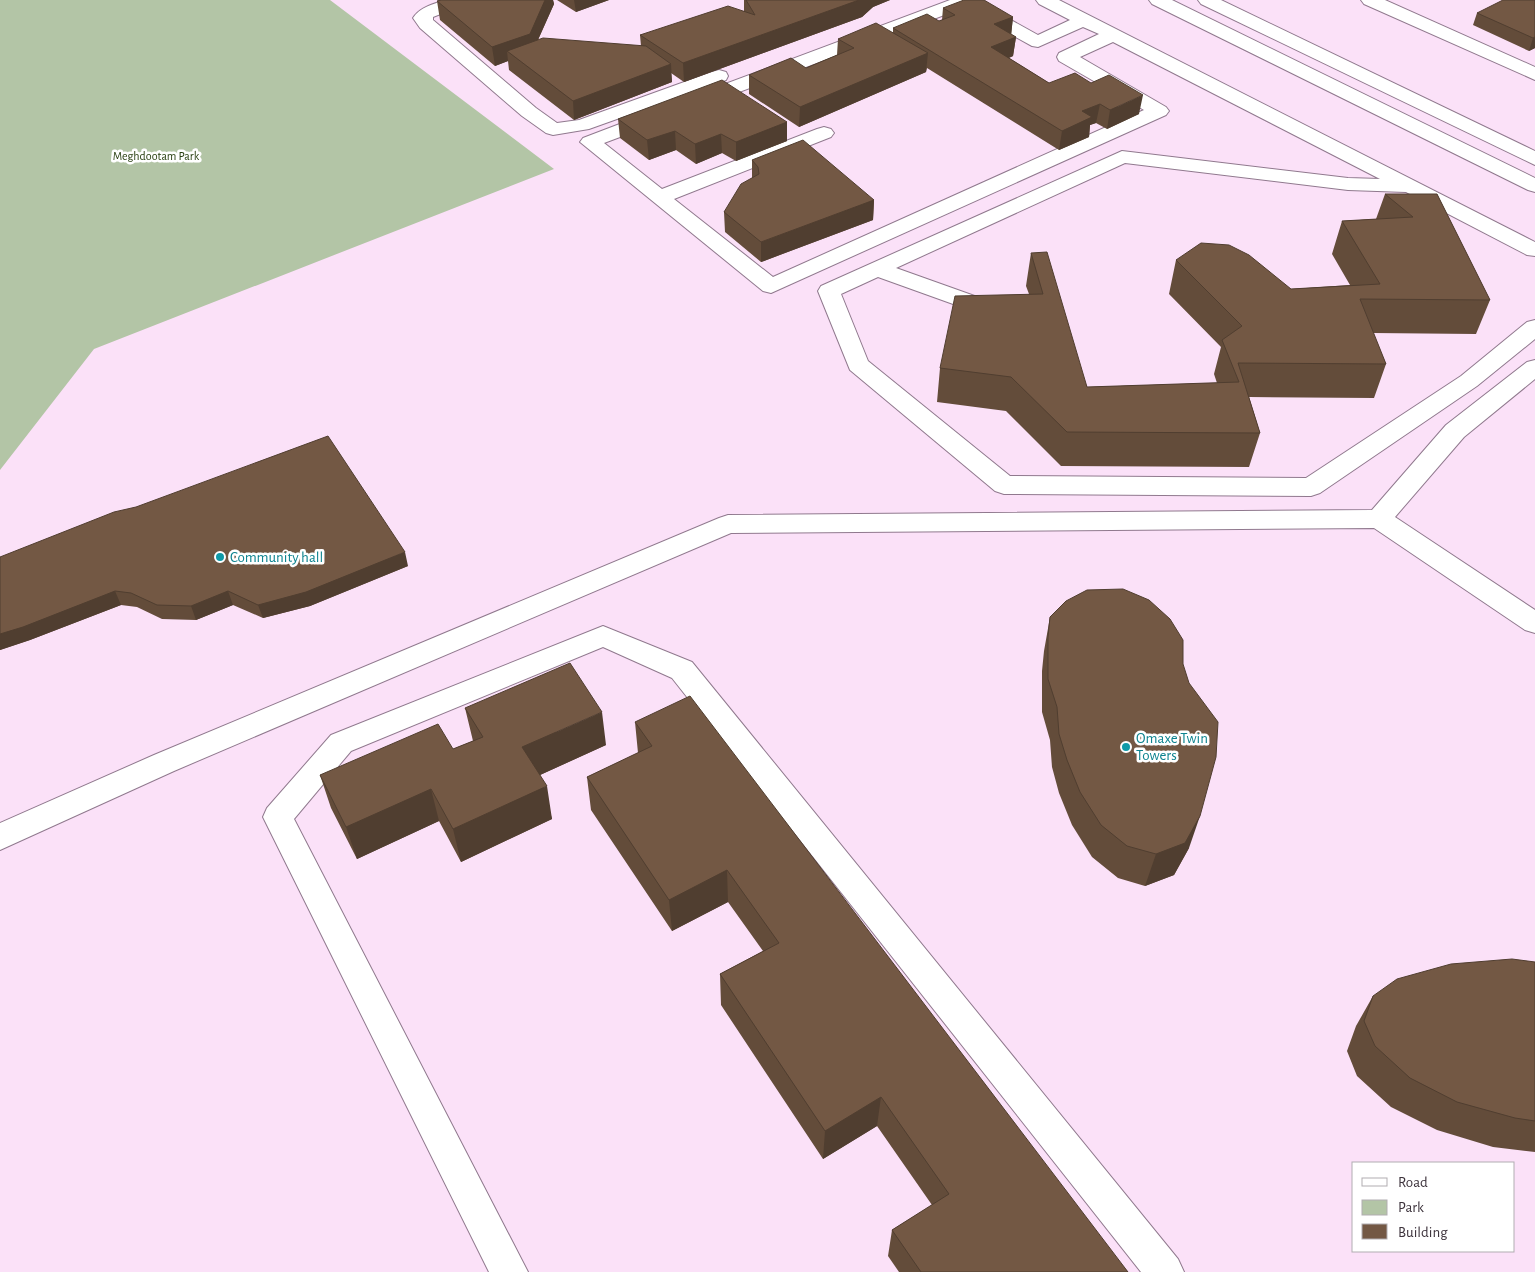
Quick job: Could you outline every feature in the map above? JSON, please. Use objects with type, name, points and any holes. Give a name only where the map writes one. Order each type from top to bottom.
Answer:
[{"type":"street","points":[[460,0],[427,12],[422,18],[426,24],[514,100],[552,129],[565,129],[603,118],[930,0]]},
{"type":"street","points":[[1045,0],[1535,250]]},
{"type":"street","points":[[1158,0],[1535,186]]},
{"type":"street","points":[[1207,0],[1535,159]]},
{"type":"street","points":[[1370,0],[1535,74]]},
{"type":"street","points":[[964,1],[1066,57],[1159,111],[771,286],[590,142],[964,1]]},
{"type":"street","points":[[1038,42],[1083,20]]},
{"type":"street","points":[[1066,57],[1112,35]]},
{"type":"street","points":[[660,197],[824,133]]},
{"type":"street","points":[[1407,186],[1348,184],[1122,157],[829,291],[858,365],[1004,485],[1311,487],[1469,381],[1535,327]]},
{"type":"street","points":[[877,268],[1011,317]]},
{"type":"street","points":[[1379,519],[1455,432],[1535,367]]},
{"type":"street","points":[[0,837],[164,763],[728,524],[1379,519],[1535,623]]},
{"type":"street","points":[[510,1272],[278,817],[341,743],[603,636],[682,670],[1165,1272]]},
{"type":"green space","name":"Meghdootam Park","points":[[0,0],[330,0],[554,169],[94,349],[0,470]]},
{"type":"building","points":[[545,0],[530,34],[492,47],[437,1]]},
{"type":"building","points":[[746,0],[859,0],[683,63],[640,35],[728,6],[755,15]]},
{"type":"building","points":[[964,0],[984,0],[1013,17],[994,24],[1016,37],[991,47],[1049,83],[1075,73],[1091,83],[1109,75],[1143,95],[1110,110],[1100,104],[1082,111],[1092,117],[1062,131],[893,28],[927,14],[939,21],[955,15],[943,8]]},
{"type":"building","points":[[1503,0],[1535,0],[1535,37],[1533,38],[1477,13]]},
{"type":"building","points":[[876,23],[928,53],[800,107],[749,75],[791,58],[806,68],[854,48],[838,39]]},
{"type":"building","points":[[543,38],[646,46],[671,64],[573,101],[507,51]]},
{"type":"building","points":[[722,80],[787,122],[736,142],[721,134],[695,144],[675,131],[647,140],[618,119]]},
{"type":"building","points":[[803,140],[874,200],[761,242],[724,212],[741,184],[759,174],[758,167],[752,160]]},
{"type":"building","points":[[1385,194],[1437,194],[1490,300],[1360,299],[1386,364],[1238,363],[1260,433],[1067,432],[1011,377],[940,368],[955,296],[1043,294],[1031,253],[1047,252],[1087,387],[1239,382],[1222,340],[1242,326],[1176,260],[1201,243],[1229,245],[1249,255],[1291,289],[1380,284],[1342,221],[1413,217]]},
{"type":"building","name":"Community hall","points":[[328,436],[405,552],[306,592],[258,605],[228,591],[191,606],[157,605],[131,593],[115,591],[0,634],[0,557],[114,512],[136,507]]},
{"type":"building","name":"Omaxe Twin Towers","points":[[1123,589],[1149,600],[1170,619],[1183,640],[1183,664],[1189,683],[1218,722],[1216,757],[1200,816],[1185,843],[1156,854],[1127,846],[1101,825],[1080,792],[1059,734],[1057,707],[1048,679],[1050,617],[1066,601],[1087,590]]},
{"type":"building","points":[[570,663],[602,712],[522,747],[547,786],[453,829],[431,789],[346,827],[320,775],[438,724],[453,749],[483,737],[465,708]]},
{"type":"building","points":[[690,696],[1128,1272],[921,1272],[892,1230],[949,1194],[881,1097],[825,1131],[720,974],[779,943],[727,870],[669,900],[587,777],[652,746],[635,722]]},
{"type":"building","points":[[1512,959],[1535,962],[1535,1121],[1515,1118],[1457,1102],[1410,1078],[1375,1046],[1364,1021],[1373,996],[1397,979],[1451,964]]},
{"type":"place","name":"Community hall","points":[[220,557]]},
{"type":"place","name":"Omaxe Twin Towers","points":[[1126,747]]}]
